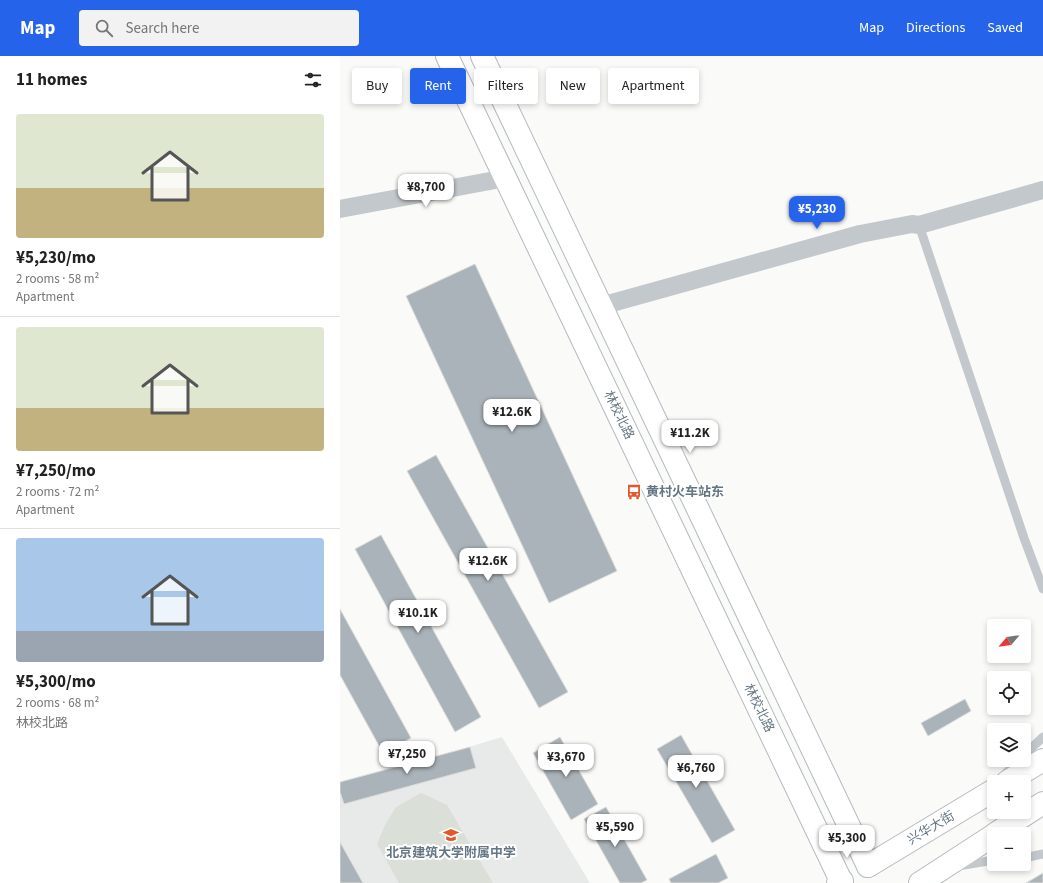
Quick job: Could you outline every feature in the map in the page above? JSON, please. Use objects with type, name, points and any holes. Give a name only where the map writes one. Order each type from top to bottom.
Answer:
[{"type":"main road","name":"林校北路","points":[[448,56],[841,882]]},
{"type":"main road","points":[[482,56],[601,306],[867,874]]},
{"type":"main road","points":[[1018,775],[1043,760]]},
{"type":"main road","name":"兴华大街","points":[[841,882],[867,874],[987,792]]},
{"type":"main road","points":[[1006,827],[1043,803]]},
{"type":"main road","points":[[920,883],[987,840]]},
{"type":"street","points":[[340,209],[506,178]]},
{"type":"street","points":[[601,306],[860,234],[912,224],[919,225],[1043,190]]},
{"type":"lane","points":[[919,225],[1024,538],[1043,589]]},
{"type":"lane","points":[[1031,748],[1043,737]]},
{"type":"lane","points":[[1004,775],[1012,767]]},
{"type":"lane","points":[[1010,827],[1043,812]]},
{"type":"lane","points":[[1031,857],[1043,854]]},
{"type":"lane","points":[[943,869],[987,861]]},
{"type":"shaded area","name":"北京建筑大学附属中学","points":[[502,737],[590,883],[340,883],[340,786]]},
{"type":"shaded area","points":[[421,793],[447,805],[493,883],[399,883],[377,844],[385,825],[396,807]]},
{"type":"building","points":[[475,264],[617,571],[549,603],[406,296]]},
{"type":"building","points":[[436,455],[568,692],[539,708],[407,471]]},
{"type":"building","points":[[381,535],[481,717],[455,732],[355,549]]},
{"type":"building","points":[[340,609],[411,738],[383,753],[340,675]]},
{"type":"building","points":[[965,699],[971,711],[928,736],[921,723]]},
{"type":"building","points":[[681,735],[735,830],[712,843],[657,749]]},
{"type":"building","points":[[560,737],[598,804],[571,820],[533,753]]},
{"type":"building","points":[[470,747],[476,768],[344,804],[340,792],[340,782]]},
{"type":"building","points":[[606,807],[647,880],[641,883],[620,883],[584,819]]},
{"type":"building","points":[[340,842],[363,883],[340,883]]},
{"type":"building","points":[[716,854],[728,878],[718,883],[671,883],[669,879]]},
{"type":"building","points":[[1043,873],[1043,883],[1026,883]]},
{"type":"place","name":"黄村火车站东","points":[[634,492]]},
{"type":"place","name":"北京建筑大学附属中学","points":[[451,835]]}]
